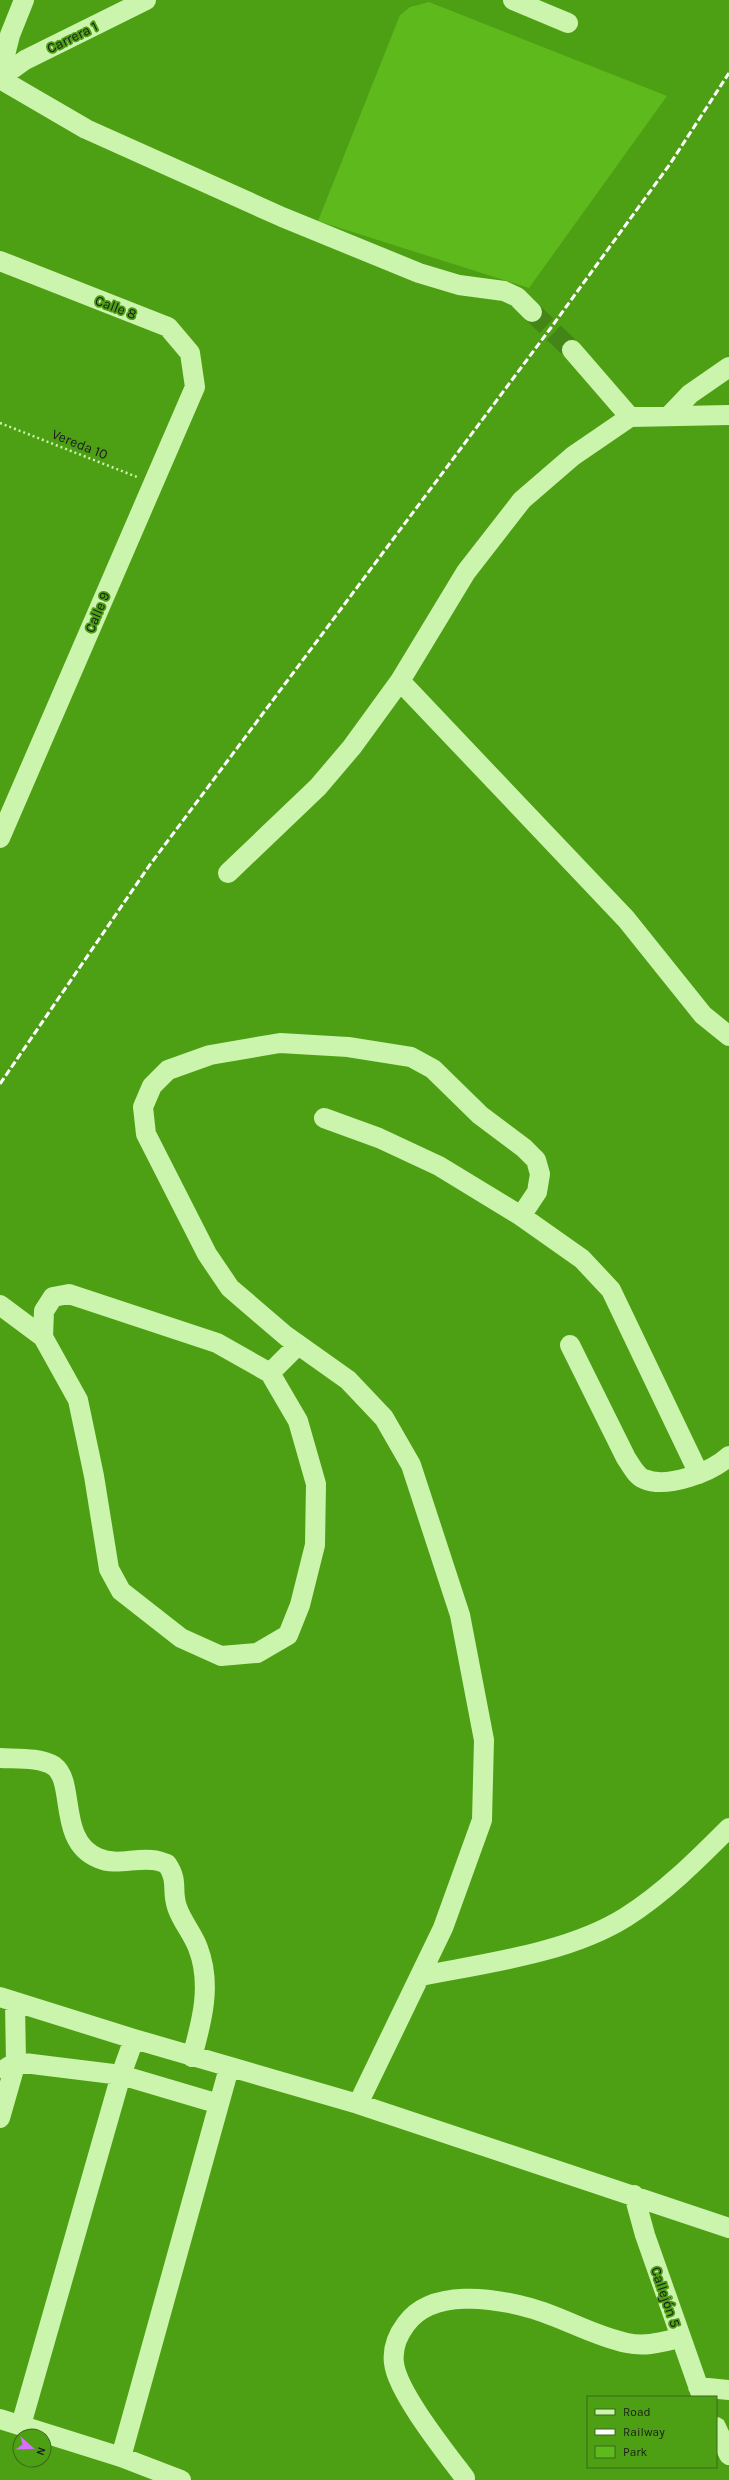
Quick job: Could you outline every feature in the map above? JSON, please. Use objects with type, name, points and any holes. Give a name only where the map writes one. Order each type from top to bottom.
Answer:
[{"type":"street","points":[[0,75],[2,52],[24,0]]},
{"type":"street","name":"Carrera 1","points":[[0,79],[25,60],[146,0]]},
{"type":"street","points":[[515,0],[568,23]]},
{"type":"street","points":[[0,79],[86,129],[282,217],[419,273],[459,285],[504,291],[517,297],[532,312]]},
{"type":"street","name":"Calle 8","points":[[0,261],[168,327],[190,353],[195,387]]},
{"type":"street","points":[[572,350],[630,417]]},
{"type":"street","points":[[670,415],[690,394],[729,367]]},
{"type":"street","name":"Calle 9","points":[[0,838],[152,483],[195,387]]},
{"type":"street","points":[[228,873],[318,787],[352,747],[400,681],[466,572],[522,500],[573,456],[630,417],[729,414]]},
{"type":"street","points":[[400,681],[626,919],[703,1015],[729,1036]]},
{"type":"street","points":[[358,2104],[443,1928],[482,1820],[484,1740],[460,1615],[411,1465],[384,1418],[348,1380],[298,1345],[230,1288],[217,1272],[146,1134],[143,1107],[152,1086],[168,1070],[210,1055],[280,1043],[348,1047],[411,1057],[433,1069],[480,1115],[524,1148],[536,1160],[540,1174],[537,1192],[521,1216]]},
{"type":"street","points":[[324,1118],[379,1138],[439,1166],[521,1216],[582,1259],[611,1290],[699,1474]]},
{"type":"street","points":[[0,1304],[43,1337],[78,1400],[94,1476],[109,1569],[121,1591],[181,1638],[221,1656],[257,1653],[288,1635],[300,1605],[315,1545],[316,1484],[298,1420],[270,1373],[217,1343],[69,1294],[53,1297],[44,1311],[43,1337]]},
{"type":"street","points":[[270,1373],[298,1345]]},
{"type":"street","points":[[570,1345],[626,1458],[635,1472],[644,1479],[672,1481],[699,1474],[720,1464],[729,1456]]},
{"type":"street","points":[[0,1758],[44,1761],[55,1767],[61,1776],[76,1840],[86,1851],[98,1858],[112,1862],[152,1860],[167,1864],[174,1874],[175,1901],[180,1915],[198,1947],[202,1963],[205,1999],[201,2025],[192,2057]]},
{"type":"street","points":[[421,1976],[533,1954],[595,1933],[626,1917],[687,1870],[729,1828]]},
{"type":"street","points":[[0,2118],[8,2067],[7,2000],[134,2040],[358,2104],[729,2228]]},
{"type":"street","points":[[21,2425],[121,2075],[134,2040]]},
{"type":"street","points":[[8,2067],[121,2075],[219,2104]]},
{"type":"street","points":[[121,2458],[229,2068]]},
{"type":"street","name":"Callejón 5","points":[[634,2195],[680,2338],[700,2392]]},
{"type":"street","points":[[465,2478],[425,2424],[404,2388],[394,2364],[396,2338],[410,2318],[429,2306],[448,2302],[483,2299],[531,2308],[604,2337],[628,2343],[652,2345],[680,2338]]},
{"type":"street","points":[[700,2392],[729,2390]]},
{"type":"street","points":[[0,2419],[121,2458],[181,2480]]},
{"type":"street","points":[[717,2429],[729,2455]]},
{"type":"path","name":"Vereda 10","points":[[0,423],[152,483]]},
{"type":"green space","points":[[429,2],[667,96],[529,288],[318,221],[400,15],[410,7]]},
{"type":"tunnel","points":[[532,312],[572,350]]},
{"type":"railway","points":[[0,1084],[149,866],[550,329],[670,164],[729,73]]}]
